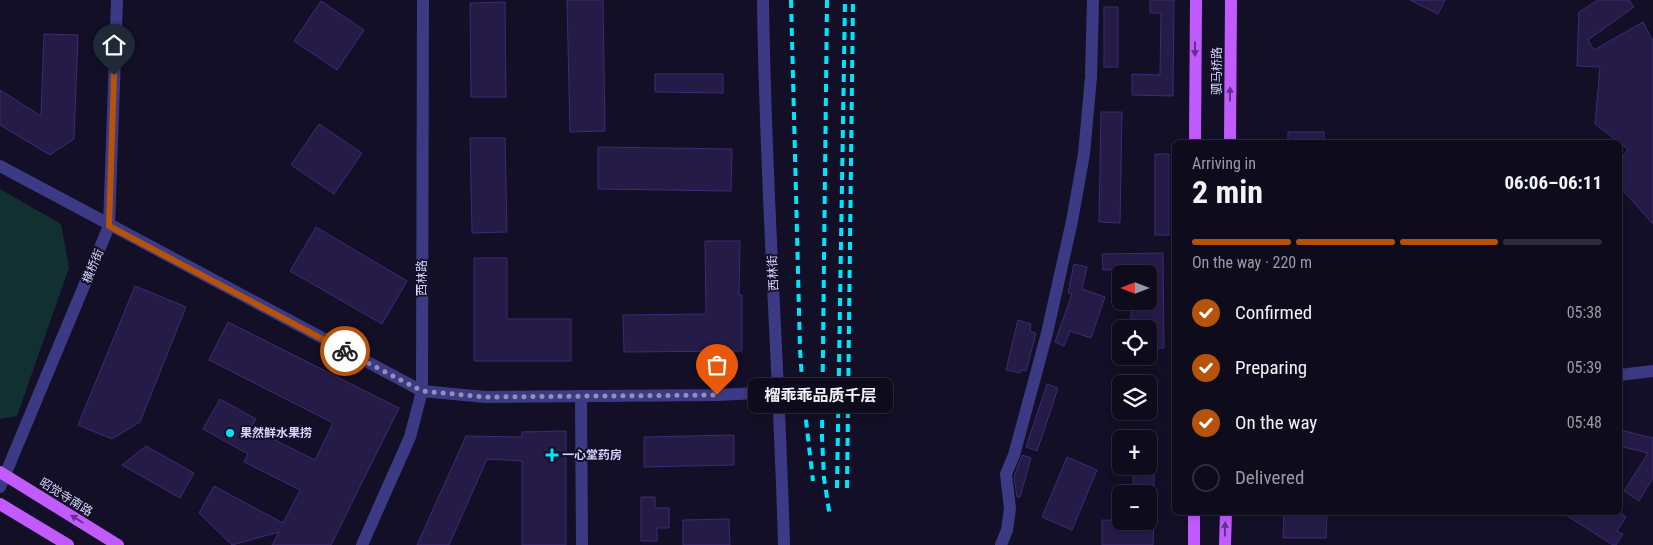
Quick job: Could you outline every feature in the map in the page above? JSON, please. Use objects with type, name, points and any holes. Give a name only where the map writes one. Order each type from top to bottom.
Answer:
[{"type":"main road","name":"驷马桥路","points":[[1195,140],[1196,0]]},
{"type":"main road","name":"驷马桥路","points":[[1230,140],[1231,0]]},
{"type":"main road","name":"昭觉寺南路","points":[[3,473],[118,545]]},
{"type":"main road","points":[[0,504],[68,545]]},
{"type":"main road","points":[[1194,515],[1194,545]]},
{"type":"main road","points":[[1225,545],[1226,515]]},
{"type":"street","name":"横桥街","points":[[0,487],[3,473],[109,226],[117,0]]},
{"type":"street","name":"西林路","points":[[362,545],[410,437],[422,391],[423,0]]},
{"type":"street","name":"西林街","points":[[763,0],[764,102],[784,545]]},
{"type":"street","points":[[1000,545],[1007,530],[1010,509],[1006,474],[1014,455],[1048,333],[1084,154],[1091,77],[1093,0]]},
{"type":"street","points":[[0,166],[109,226],[422,391],[485,397],[717,395],[778,392]]},
{"type":"street","points":[[1622,375],[1653,371]]},
{"type":"street","points":[[581,396],[582,545]]},
{"type":"green space","points":[[0,189],[61,224],[69,268],[17,416],[0,419]]},
{"type":"building","points":[[567,0],[603,0],[605,131],[570,132]]},
{"type":"building","points":[[1150,0],[1174,0],[1173,96],[1132,95],[1132,74],[1160,75],[1161,13],[1150,13]]},
{"type":"building","points":[[1410,0],[1445,0],[1438,14]]},
{"type":"building","points":[[1598,0],[1629,0],[1634,7],[1588,40],[1594,50],[1643,22],[1653,41],[1653,224],[1622,189],[1622,159],[1628,149],[1622,144],[1622,140],[1616,140],[1595,124],[1600,67],[1577,66],[1579,12]]},
{"type":"building","points":[[321,1],[364,30],[337,70],[294,41]]},
{"type":"building","points":[[505,2],[506,97],[471,97],[470,3]]},
{"type":"building","points":[[1104,7],[1118,7],[1118,67],[1104,67]]},
{"type":"building","points":[[44,34],[78,35],[74,139],[50,155],[0,125],[0,90],[41,116]]},
{"type":"building","points":[[655,74],[723,74],[723,93],[655,92]]},
{"type":"building","points":[[1101,112],[1122,112],[1120,223],[1099,222]]},
{"type":"building","points":[[319,124],[362,153],[334,194],[291,165]]},
{"type":"building","points":[[1288,132],[1324,132],[1324,140],[1288,140]]},
{"type":"building","points":[[470,138],[505,138],[507,232],[472,233]]},
{"type":"building","points":[[598,147],[732,149],[731,191],[598,189]]},
{"type":"building","points":[[1155,154],[1169,154],[1169,235],[1155,235]]},
{"type":"building","points":[[316,227],[407,281],[382,324],[290,271]]},
{"type":"building","points":[[705,241],[740,241],[739,295],[742,295],[742,351],[624,352],[623,315],[706,314]]},
{"type":"building","points":[[1163,253],[1164,348],[1157,348],[1157,320],[1131,320],[1131,310],[1158,310],[1158,265],[1112,265],[1112,270],[1103,270],[1102,254]]},
{"type":"building","points":[[474,258],[507,258],[507,319],[571,319],[571,361],[474,361]]},
{"type":"building","points":[[1074,264],[1087,267],[1082,289],[1105,297],[1091,338],[1070,331],[1064,346],[1055,342],[1072,294],[1068,293]]},
{"type":"building","points":[[135,286],[186,307],[140,422],[112,439],[78,425]]},
{"type":"building","points":[[1018,320],[1031,324],[1030,331],[1036,333],[1026,371],[1020,370],[1020,373],[1006,370]]},
{"type":"building","points":[[228,322],[399,408],[331,545],[272,545],[279,532],[232,545],[199,513],[214,486],[283,523],[300,490],[244,462],[248,454],[203,429],[220,399],[256,419],[251,428],[315,460],[333,423],[209,360]]},
{"type":"building","points":[[1047,384],[1058,388],[1037,451],[1026,447]]},
{"type":"building","points":[[1622,430],[1653,438],[1653,478],[1639,501],[1624,491],[1648,453],[1622,446]]},
{"type":"building","points":[[566,431],[566,545],[522,545],[522,461],[487,459],[449,545],[417,545],[466,436],[522,437],[522,432]]},
{"type":"building","points":[[734,435],[734,465],[644,467],[644,437]]},
{"type":"building","points":[[146,446],[194,473],[180,498],[122,465]]},
{"type":"building","points":[[1022,455],[1031,458],[1020,497],[1017,497],[1014,477]]},
{"type":"building","points":[[1067,457],[1097,470],[1072,530],[1042,517]]},
{"type":"building","points":[[1133,475],[1154,475],[1154,485],[1133,485]]},
{"type":"building","points":[[641,497],[655,497],[655,508],[669,508],[669,528],[657,528],[657,541],[641,541]]},
{"type":"building","points":[[1622,514],[1626,517],[1617,531],[1623,534],[1616,545],[1613,545],[1566,515]]},
{"type":"building","points":[[1284,515],[1327,515],[1326,538],[1283,538]]},
{"type":"building","points":[[729,519],[730,545],[683,545],[683,520]]},
{"type":"building","points":[[1102,520],[1112,520],[1112,530],[1154,530],[1153,545],[1102,545]]},
{"type":"railway","points":[[791,0],[800,349],[813,481]]},
{"type":"railway","points":[[827,0],[822,437],[824,478],[830,517]]},
{"type":"railway","points":[[837,488],[845,0]]},
{"type":"railway","points":[[847,488],[853,0]]},
{"type":"way so far","points":[[345,351],[422,391],[485,397],[717,395]]},
{"type":"place","name":"榴乖乖品质千层","points":[[717,395]]},
{"type":"place","name":"果然鲜水果捞","points":[[230,433]]},
{"type":"place","name":"一心堂药房","points":[[552,455]]},
{"type":"route","points":[[114,75],[109,226],[345,351]]}]
